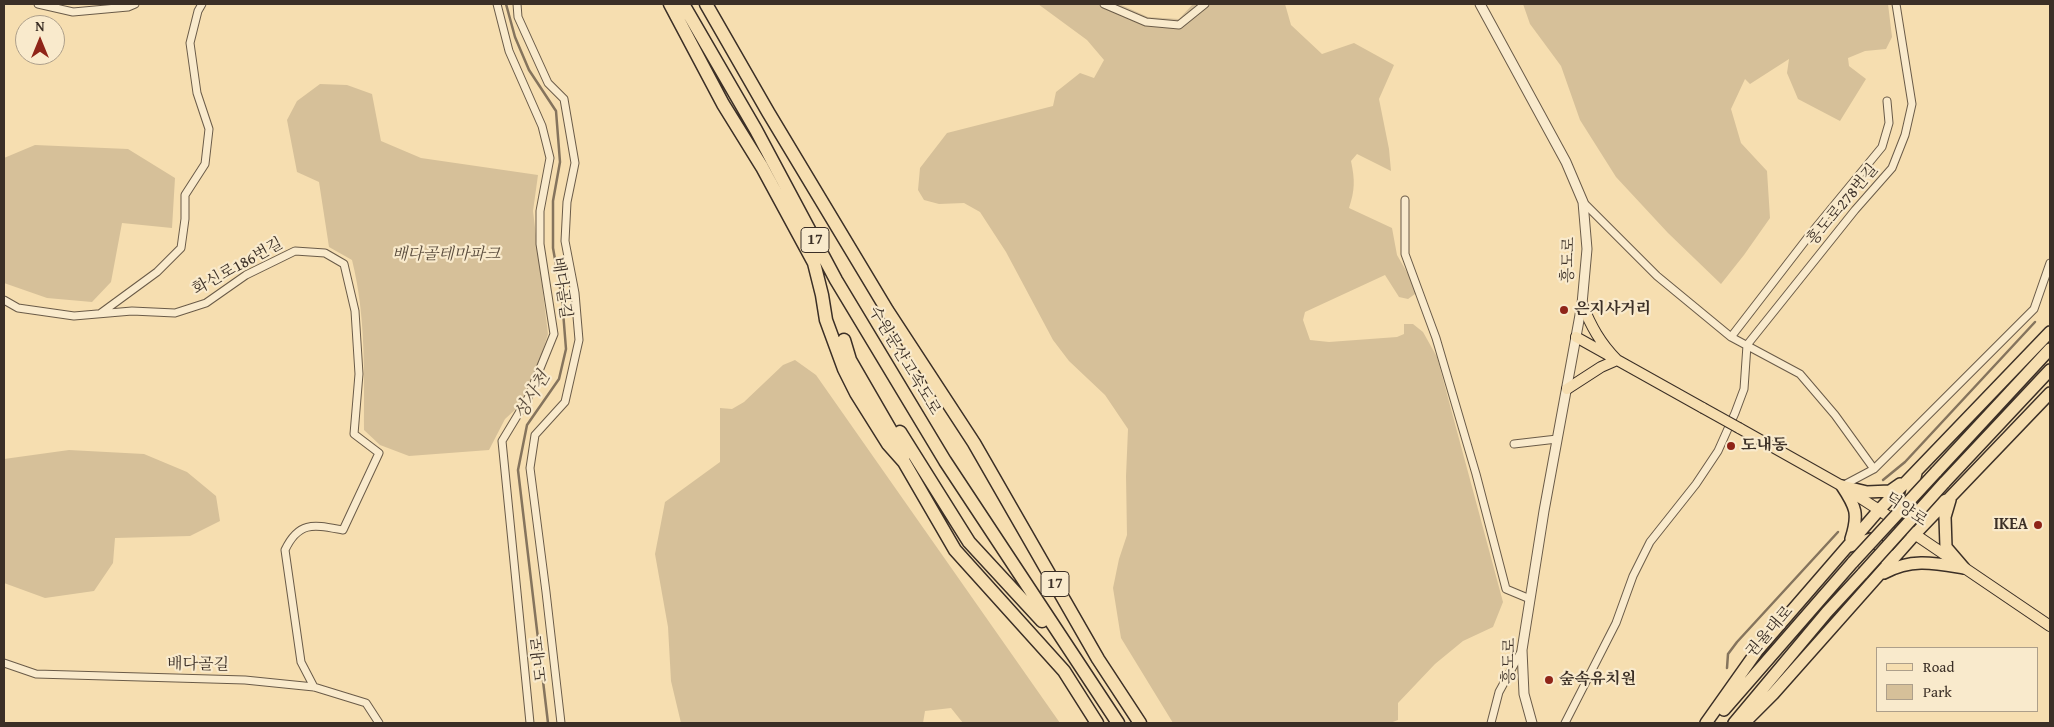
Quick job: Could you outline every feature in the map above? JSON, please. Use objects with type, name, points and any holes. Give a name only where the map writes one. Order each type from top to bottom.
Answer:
[{"type":"highway","name":"수원문산고속도로","points":[[683,4],[756,130],[846,296],[945,461],[1118,723]]},
{"type":"highway","name":"수원문산고속도로","points":[[706,4],[887,310],[974,443],[1098,659],[1140,723]]},
{"type":"highway","points":[[673,9],[723,104],[762,167],[814,263],[826,320],[844,369],[856,393],[888,444],[904,462],[955,550],[1064,672],[1097,723]]},
{"type":"highway","points":[[1706,723],[1757,651],[1848,546],[2050,332]]},
{"type":"highway","points":[[904,462],[898,443],[850,360],[844,340],[969,542],[1035,612],[1072,656]]},
{"type":"highway","name":"권율대로","points":[[1712,723],[1853,562],[2050,349]]},
{"type":"highway","name":"권율대로","points":[[1734,723],[1827,612],[2050,370]]},
{"type":"highway","points":[[1744,723],[1773,694],[1915,534],[2050,394]]},
{"type":"highway","points":[[1842,486],[1867,492],[1890,491],[1916,474]]},
{"type":"highway","points":[[1916,474],[1911,495],[1927,508],[1951,498]]},
{"type":"highway","points":[[1842,486],[1854,504],[1857,521],[1848,546]]},
{"type":"highway","points":[[1951,498],[1945,517],[1946,547],[1964,568]]},
{"type":"highway","points":[[1848,546],[1871,538],[1887,552],[1876,578]]},
{"type":"highway","points":[[1876,578],[1898,566],[1929,562],[1964,568]]},
{"type":"main road","points":[[1582,304],[1594,332],[1604,347],[1617,360]]},
{"type":"main road","points":[[1576,338],[1617,360]]},
{"type":"main road","points":[[1567,389],[1601,367],[1617,360]]},
{"type":"main road","name":"덕양로","points":[[1617,360],[1842,486],[2050,626]]},
{"type":"street","points":[[38,4],[73,12],[128,7],[135,4]]},
{"type":"street","points":[[101,313],[157,272],[181,248],[185,219],[185,195],[205,164],[209,130],[197,93],[190,43],[198,11],[202,4]]},
{"type":"street","name":"배다골길","points":[[497,4],[509,51],[542,126],[550,158],[540,211],[540,244],[554,334],[528,398],[502,441],[530,723]]},
{"type":"street","name":"도내로","points":[[517,4],[518,17],[548,83],[564,99],[575,163],[567,202],[565,241],[575,293],[580,340],[565,402],[535,435],[530,468],[560,723]]},
{"type":"street","points":[[1104,4],[1146,22],[1179,25],[1205,4]]},
{"type":"street","name":"흥도로","points":[[1480,4],[1561,153],[1583,202],[1587,249],[1582,304],[1557,439],[1522,650],[1524,694],[1532,723]]},
{"type":"street","name":"흥도로278번길","points":[[1748,345],[1855,210],[1892,168],[1906,135],[1912,104],[1896,4]]},
{"type":"street","name":"흥도로278번길","points":[[1731,337],[1812,232],[1882,147],[1889,123],[1887,101]]},
{"type":"street","points":[[1405,200],[1405,254],[1436,338],[1476,474],[1506,590],[1530,599]]},
{"type":"street","points":[[1583,202],[1657,276],[1731,337],[1800,374],[1835,415],[1874,469]]},
{"type":"street","name":"화신로186번길","points":[[4,300],[18,308],[74,316],[132,312],[175,313],[206,303],[246,275],[294,251],[325,253],[344,264],[355,311],[359,374],[354,434],[379,453],[343,530],[315,525],[303,527],[290,538],[285,550],[301,662],[314,687]]},
{"type":"street","points":[[1842,486],[1874,469],[2034,309],[2050,263]]},
{"type":"street","points":[[1565,723],[1616,623],[1633,576],[1650,542],[1696,484],[1718,451],[1744,389],[1748,345]]},
{"type":"street","points":[[1514,444],[1557,439]]},
{"type":"street","points":[[1491,723],[1499,692],[1522,650]]},
{"type":"street","name":"배다골길","points":[[4,663],[36,674],[244,680],[314,687],[366,703],[379,723]]},
{"type":"green space","points":[[1038,4],[1119,4],[1148,17],[1179,19],[1193,4],[1285,4],[1291,25],[1322,54],[1354,43],[1394,65],[1379,99],[1389,149],[1391,171],[1357,154],[1351,161],[1354,185],[1349,208],[1392,228],[1397,255],[1415,286],[1415,294],[1408,299],[1399,297],[1385,275],[1305,312],[1303,320],[1310,340],[1329,342],[1397,337],[1404,334],[1404,324],[1413,324],[1423,332],[1437,357],[1503,602],[1493,627],[1463,641],[1435,664],[1398,703],[1398,720],[1390,723],[1173,723],[1121,638],[1113,588],[1119,559],[1127,535],[1126,476],[1128,429],[1105,395],[1069,361],[1053,340],[1006,252],[980,212],[964,203],[939,204],[924,200],[918,190],[920,168],[947,133],[1053,106],[1056,92],[1080,73],[1094,78],[1104,60],[1087,40]]},
{"type":"green space","points":[[1523,4],[1888,4],[1892,37],[1886,49],[1865,51],[1848,58],[1849,66],[1866,79],[1840,121],[1798,99],[1787,73],[1789,59],[1750,84],[1745,79],[1731,109],[1741,143],[1767,171],[1770,218],[1721,284],[1668,233],[1616,177],[1580,120],[1561,66],[1530,24]]},
{"type":"green space","name":"배다골테마파크","points":[[320,84],[347,85],[372,94],[381,141],[421,158],[538,175],[533,211],[548,334],[528,398],[505,419],[489,450],[409,456],[380,445],[364,430],[362,323],[357,281],[352,260],[329,247],[319,182],[297,172],[287,120],[297,101]]},
{"type":"green space","points":[[35,145],[128,149],[175,178],[172,228],[122,223],[111,282],[92,302],[47,298],[4,283],[4,158]]},
{"type":"green space","points":[[795,360],[816,375],[1060,723],[963,723],[951,708],[925,711],[923,723],[681,723],[671,681],[668,627],[655,554],[665,502],[720,462],[720,408],[732,409],[744,402],[783,365]]},
{"type":"green space","points":[[69,450],[144,454],[187,472],[216,496],[220,521],[190,536],[115,538],[113,563],[94,591],[45,598],[4,583],[4,459]]},
{"type":"waterway","name":"성사천","points":[[506,4],[515,37],[529,70],[556,111],[560,162],[553,201],[553,248],[562,299],[566,349],[559,379],[527,425],[518,470],[548,723]]},
{"type":"waterway","points":[[1883,480],[1905,462],[2035,322]]},
{"type":"waterway","points":[[1727,668],[1728,654],[1737,642],[1838,532]]},
{"type":"place","name":"은지사거리","points":[[1564,310]]},
{"type":"place","name":"도내동","points":[[1731,446]]},
{"type":"place","name":"IKEA","points":[[2038,525]]},
{"type":"place","name":"숲속유치원","points":[[1549,680]]}]
